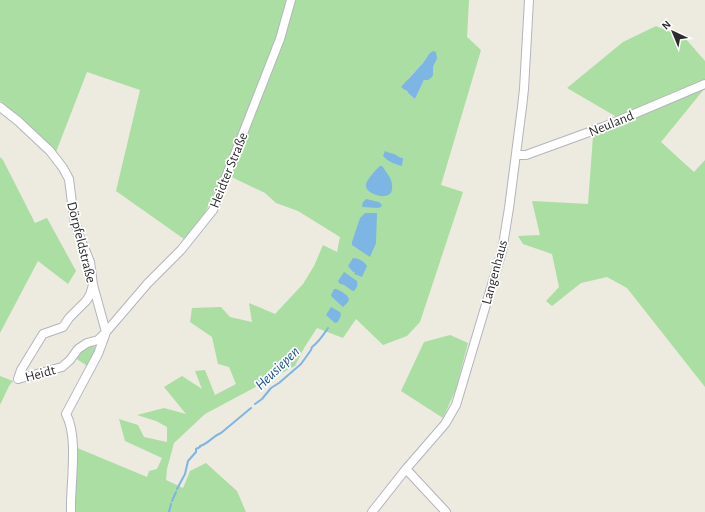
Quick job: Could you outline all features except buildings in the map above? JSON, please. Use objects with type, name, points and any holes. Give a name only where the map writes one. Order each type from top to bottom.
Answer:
[{"type":"street","name":"Heidter Straße","points":[[106,332],[148,283],[181,250],[213,210],[280,39],[291,0]]},
{"type":"street","name":"Langenhaus","points":[[372,512],[406,469],[445,424],[456,405],[502,251],[524,89],[529,0]]},
{"type":"street","name":"Neuland","points":[[516,155],[526,155],[603,127],[705,84]]},
{"type":"street","name":"Dörpfeldstraße","points":[[0,107],[18,121],[50,151],[63,168],[68,179],[74,219],[90,262],[93,285],[106,332]]},
{"type":"street","name":"Heidt","points":[[93,285],[90,295],[86,301],[69,318],[63,327],[43,334],[21,370],[18,379],[62,367],[70,360],[78,349],[87,343],[98,340],[106,332]]},
{"type":"street","points":[[71,512],[73,450],[72,432],[66,414],[98,354],[106,332]]},
{"type":"street","points":[[406,469],[446,512]]},
{"type":"green space","points":[[0,0],[469,0],[467,37],[481,50],[441,185],[463,192],[420,322],[407,336],[383,345],[356,319],[343,338],[317,328],[304,348],[295,366],[205,414],[174,443],[167,469],[166,480],[183,488],[190,471],[206,463],[237,491],[246,512],[70,512],[75,447],[147,477],[149,471],[157,469],[162,458],[125,441],[119,419],[138,425],[144,437],[167,442],[167,427],[156,421],[137,415],[164,408],[186,414],[164,387],[182,376],[202,389],[195,371],[205,370],[215,395],[236,384],[229,367],[218,364],[212,337],[190,322],[192,308],[221,307],[230,317],[252,322],[249,303],[275,314],[303,284],[314,266],[323,245],[337,252],[340,237],[298,211],[276,203],[265,193],[223,173],[205,213],[184,239],[116,191],[140,90],[87,72],[56,152],[0,101]],"holes":[[[429,54],[437,59],[433,70],[424,80],[415,99],[406,89],[408,79]]]},
{"type":"green space","points":[[656,26],[685,38],[705,61],[705,88],[661,142],[694,172],[705,160],[705,387],[627,288],[607,277],[581,283],[552,306],[546,301],[559,287],[552,254],[523,244],[518,236],[540,235],[532,201],[588,204],[593,136],[615,126],[615,116],[567,88],[623,42]]},
{"type":"green space","points":[[0,157],[3,160],[35,223],[47,218],[76,271],[68,284],[38,261],[0,333]]},
{"type":"green space","points":[[450,335],[468,343],[456,389],[443,418],[401,391],[424,342]]},
{"type":"green space","points":[[92,345],[96,350],[89,367],[75,358],[75,355]]},
{"type":"green space","points":[[0,376],[13,381],[0,405]]},
{"type":"water","points":[[433,51],[436,52],[437,59],[433,67],[433,75],[428,80],[424,80],[415,99],[401,87]]},
{"type":"water","points":[[385,151],[403,158],[402,166],[385,158],[383,156]]},
{"type":"water","points":[[380,166],[382,166],[389,175],[392,185],[391,193],[386,196],[379,196],[372,193],[366,187],[368,180]]},
{"type":"water","points":[[366,199],[379,202],[382,205],[378,208],[363,207],[363,202]]},
{"type":"water","points":[[365,213],[377,213],[376,243],[370,257],[352,245],[360,218]]},
{"type":"water","points":[[353,258],[361,260],[367,266],[362,277],[354,274],[355,272],[353,272],[348,266]]},
{"type":"water","points":[[344,272],[357,281],[357,286],[354,291],[340,284],[338,281]]},
{"type":"water","points":[[334,289],[344,293],[349,299],[343,307],[331,295]]},
{"type":"water","points":[[331,307],[340,312],[341,315],[338,322],[335,323],[326,315]]},
{"type":"waterway","name":"Heusiepen","points":[[255,404],[262,399],[271,388],[301,364],[312,347],[328,328]]},
{"type":"waterway","name":"Heusiepen","points":[[177,489],[185,474],[188,461],[196,452],[196,449],[221,433],[251,408]]},
{"type":"waterway","name":"Heusiepen","points":[[172,501],[176,492]]},
{"type":"waterway","name":"Heusiepen","points":[[169,512],[171,504]]}]
